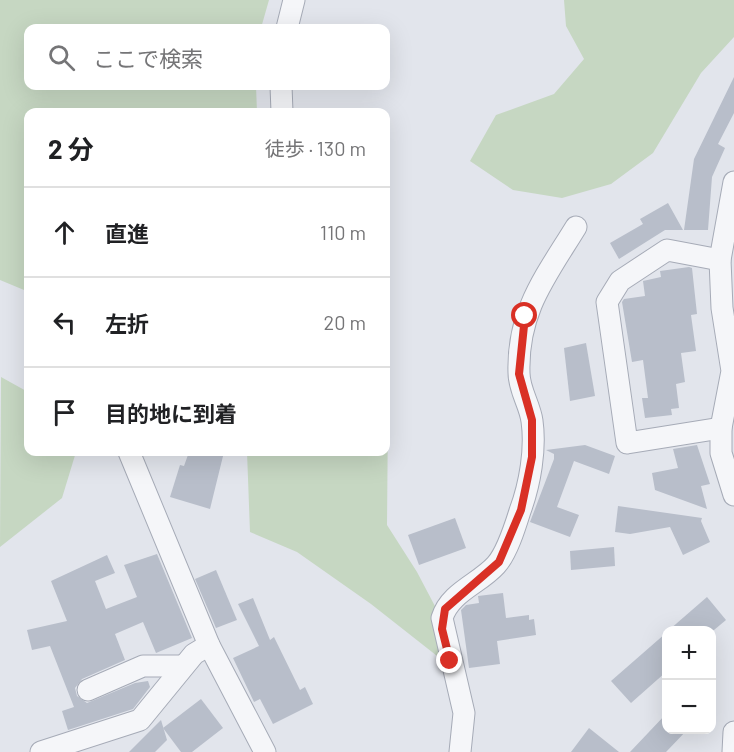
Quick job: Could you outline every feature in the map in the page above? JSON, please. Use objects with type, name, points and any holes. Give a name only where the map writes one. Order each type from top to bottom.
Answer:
[{"type":"street","points":[[288,24],[294,0]]},
{"type":"street","points":[[281,90],[282,108]]},
{"type":"street","points":[[734,182],[720,260],[722,308],[732,370],[721,428],[721,453],[734,495]]},
{"type":"street","points":[[460,752],[464,713],[442,629],[442,618],[445,609],[459,594],[499,562],[521,510],[532,457],[532,420],[519,374],[525,316],[532,298],[576,227]]},
{"type":"street","points":[[720,260],[667,250],[620,281],[607,302],[627,443],[721,428]]},
{"type":"street","points":[[131,456],[209,645],[260,749]]},
{"type":"street","points":[[41,752],[140,720],[194,654],[209,645]]},
{"type":"street","points":[[88,690],[143,666],[183,666]]},
{"type":"street","points":[[733,752],[734,732]]},
{"type":"green space","points":[[0,0],[269,0],[262,24],[24,24],[24,90],[256,90],[257,108],[24,108],[24,290],[0,280]]},
{"type":"green space","points":[[564,0],[734,0],[734,37],[701,73],[653,153],[611,184],[562,198],[513,190],[470,161],[496,115],[554,94],[584,59],[566,26]]},
{"type":"green space","points":[[1,377],[24,390],[24,456],[75,456],[62,498],[0,547]]},
{"type":"green space","points":[[247,456],[388,456],[387,525],[417,572],[437,610],[446,663],[371,604],[297,552],[250,532]]},
{"type":"building","points":[[734,77],[734,113],[718,144],[725,148],[712,177],[708,230],[684,230],[694,159]]},
{"type":"building","points":[[668,203],[683,230],[665,230],[619,259],[610,243],[643,224],[640,219]]},
{"type":"building","points":[[692,268],[697,314],[691,315],[696,351],[681,353],[685,382],[676,384],[679,408],[671,409],[672,415],[645,418],[642,398],[648,398],[643,360],[632,362],[622,302],[624,299],[645,296],[643,281],[661,277],[660,271]]},
{"type":"building","points":[[586,343],[595,396],[570,401],[564,348]]},
{"type":"building","points":[[585,445],[615,456],[609,474],[574,461],[557,507],[579,515],[570,537],[530,522],[554,459],[554,454],[546,450]]},
{"type":"building","points":[[697,445],[710,484],[701,486],[707,509],[655,490],[652,473],[678,468],[673,449]]},
{"type":"building","points":[[188,456],[223,456],[210,509],[170,497],[180,465],[184,466]]},
{"type":"building","points":[[618,506],[702,518],[701,521],[710,542],[683,555],[670,527],[630,534],[615,532]]},
{"type":"building","points":[[455,518],[466,548],[419,565],[408,535]]},
{"type":"building","points":[[614,547],[615,566],[571,570],[570,551]]},
{"type":"building","points":[[157,554],[192,638],[156,653],[143,622],[115,634],[125,660],[82,679],[75,688],[77,696],[87,703],[135,683],[148,681],[150,687],[133,709],[68,730],[62,711],[74,707],[50,646],[32,650],[27,630],[67,621],[51,581],[107,555],[115,573],[95,581],[106,609],[137,597],[124,565]]},
{"type":"building","points":[[216,570],[237,620],[216,628],[195,579]]},
{"type":"building","points":[[503,593],[506,618],[529,615],[529,620],[534,619],[536,635],[497,641],[500,664],[469,668],[461,610],[466,605],[479,603],[478,596]]},
{"type":"building","points":[[707,597],[726,620],[716,628],[716,626],[674,626]]},
{"type":"building","points":[[253,598],[270,640],[274,637],[300,690],[305,687],[313,704],[273,724],[260,699],[254,702],[233,658],[259,646],[238,604]]},
{"type":"building","points":[[662,636],[662,676],[631,703],[611,681]]},
{"type":"building","points":[[201,699],[223,728],[192,752],[181,752],[163,728]]},
{"type":"building","points":[[662,718],[662,734],[683,734],[666,752],[630,752]]},
{"type":"building","points":[[161,720],[167,740],[155,752],[129,752]]},
{"type":"building","points":[[589,728],[619,752],[571,752]]},
{"type":"route","points":[[450,661],[442,629],[445,609],[459,594],[499,562],[521,510],[532,457],[532,420],[523,395],[519,374],[525,316]]}]
